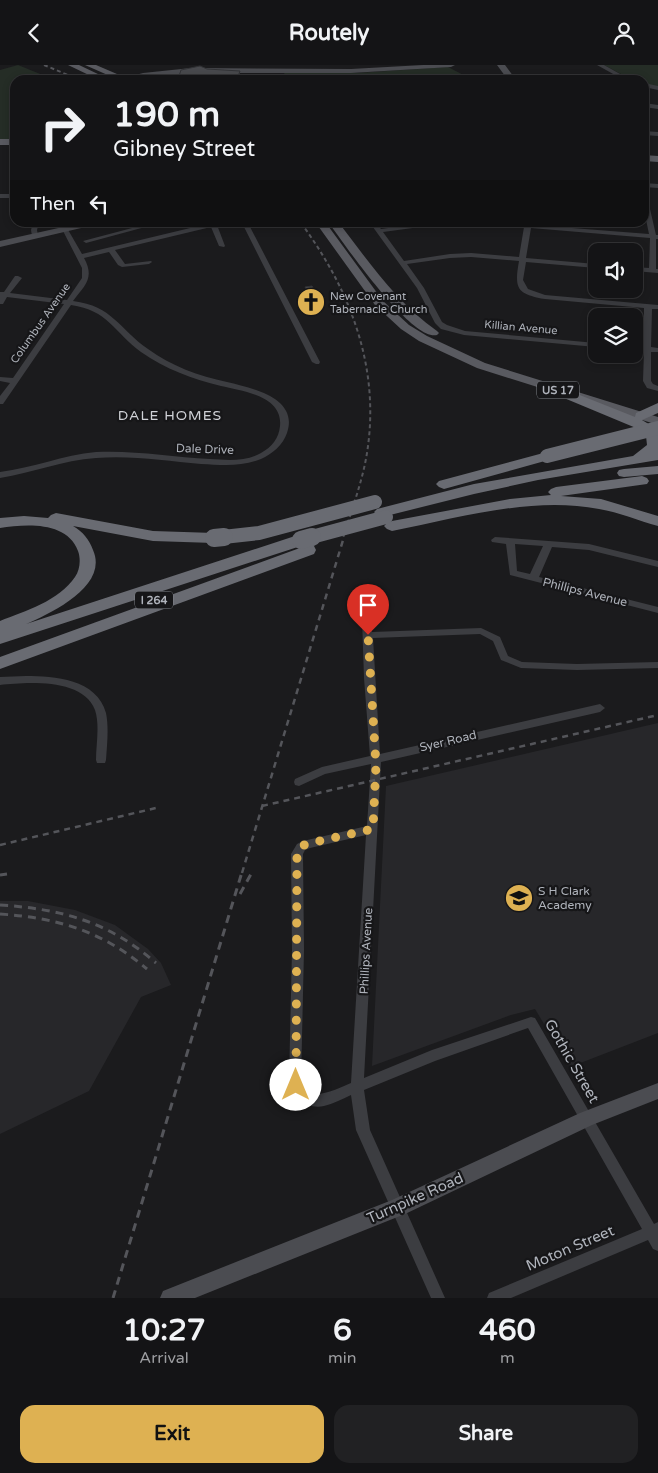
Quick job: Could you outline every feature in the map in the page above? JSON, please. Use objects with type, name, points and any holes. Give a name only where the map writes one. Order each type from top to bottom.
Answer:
[{"type":"highway","points":[[557,390],[641,425],[650,431],[655,438],[654,447],[637,460]]},
{"type":"highway","points":[[384,515],[547,456],[658,427]]},
{"type":"highway","points":[[384,515],[455,493],[538,476],[658,456]]},
{"type":"highway","name":"I 264","points":[[0,650],[304,545],[384,515],[499,491],[658,469]]},
{"type":"highway","name":"I 264","points":[[384,515],[658,479]]},
{"type":"highway","points":[[0,518],[31,515],[45,516],[153,536],[214,538],[384,515],[552,499],[601,504],[658,521]]},
{"type":"highway","points":[[0,523],[38,521],[60,526],[76,535],[82,542],[88,555],[83,578],[70,592],[52,603],[0,628]]},
{"type":"highway","points":[[0,663],[304,545]]},
{"type":"highway","name":"I 264","points":[[0,638],[304,545]]},
{"type":"main road","points":[[72,65],[97,75]]},
{"type":"main road","points":[[89,65],[112,75]]},
{"type":"main road","name":"US 17","points":[[324,227],[380,303],[400,323],[482,357],[653,412]]},
{"type":"main road","name":"US 17","points":[[337,227],[390,298],[437,347],[476,364],[557,390],[653,412]]},
{"type":"street","points":[[136,75],[149,70],[181,66],[346,71],[451,65]]},
{"type":"street","points":[[600,65],[619,75]]},
{"type":"street","points":[[649,221],[655,237],[655,271]]},
{"type":"street","points":[[35,227],[35,236]]},
{"type":"street","points":[[0,245],[74,227]]},
{"type":"street","points":[[86,241],[136,227]]},
{"type":"street","points":[[150,227],[161,237]]},
{"type":"street","points":[[80,257],[200,227]]},
{"type":"street","points":[[216,227],[222,247]]},
{"type":"street","points":[[247,227],[316,363]]},
{"type":"street","points":[[376,227],[442,325],[433,331],[423,333]]},
{"type":"street","points":[[379,231],[407,227]]},
{"type":"street","points":[[528,227],[519,283],[533,295],[658,307]]},
{"type":"street","points":[[540,227],[655,237]]},
{"type":"street","name":"Columbus Avenue","points":[[0,402],[86,278],[86,268],[65,229]]},
{"type":"street","points":[[111,249],[120,264],[124,266],[150,262]]},
{"type":"street","points":[[402,263],[459,255],[588,265]]},
{"type":"street","points":[[0,302],[3,295],[18,278]]},
{"type":"street","name":"Dale Drive","points":[[0,475],[70,459],[100,455],[237,463],[255,459],[274,447],[283,434],[284,414],[276,403],[266,396],[171,366],[140,348],[102,311],[70,303],[3,295]]},
{"type":"street","points":[[648,306],[647,379],[650,386],[658,389]]},
{"type":"street","name":"Killian Avenue","points":[[442,325],[464,333],[588,344]]},
{"type":"street","points":[[643,349],[658,350]]},
{"type":"street","points":[[0,379],[15,381]]},
{"type":"street","points":[[495,540],[589,547],[658,564]]},
{"type":"street","name":"Phillips Avenue","points":[[510,541],[513,573],[658,610]]},
{"type":"street","points":[[533,579],[549,543]]},
{"type":"street","name":"Phillips Avenue","points":[[366,588],[376,758],[358,1111],[363,1130],[438,1298]]},
{"type":"street","points":[[368,635],[482,631],[497,639],[504,657],[521,665],[577,667],[658,665]]},
{"type":"street","points":[[0,681],[21,679],[58,681],[88,693],[97,705],[101,716],[101,760]]},
{"type":"street","name":"Syer Road","points":[[299,782],[322,771],[600,708]]},
{"type":"street","name":"Gothic Street","points":[[373,829],[310,843],[301,847],[297,853],[298,949],[295,1081],[299,1091],[308,1098],[324,1100],[432,1056],[531,1022],[586,1119],[656,1235]]},
{"type":"street","name":"Turnpike Road","points":[[180,1296],[398,1207],[586,1119],[658,1091]]},
{"type":"street","name":"Moton Street","points":[[494,1298],[656,1235]]},
{"type":"shaded area","points":[[18,65],[43,75],[10,75],[10,139],[0,139],[0,70]]},
{"type":"shaded area","points":[[604,65],[658,65],[658,87],[649,85],[649,75],[623,75]]},
{"type":"shaded area","points":[[448,67],[463,75],[284,75],[285,72],[357,73]]},
{"type":"shaded area","name":"S H Clark Academy","points":[[658,723],[658,1033],[570,1067],[535,1009],[511,1015],[372,1066],[386,786]]},
{"type":"shaded area","points":[[0,901],[28,901],[75,910],[115,925],[148,949],[161,963],[171,985],[141,997],[89,1091],[0,1134]]},
{"type":"building","points":[[200,66],[207,69],[240,71],[238,75],[179,75],[181,70]]},
{"type":"building","points":[[312,286],[319,299],[312,300],[305,287]]},
{"type":"railway","points":[[44,65],[68,75]]},
{"type":"railway","points":[[304,227],[333,274],[346,301],[357,328],[369,386],[370,416],[366,458],[361,481],[343,538]]},
{"type":"railway","points":[[262,806],[344,537]]},
{"type":"railway","points":[[262,806],[658,715]]},
{"type":"railway","points":[[242,873],[262,806]]},
{"type":"railway","points":[[0,845],[156,808]]},
{"type":"railway","points":[[113,1298],[242,872]]},
{"type":"railway","points":[[0,875],[7,874]]},
{"type":"railway","points":[[240,894],[251,874]]},
{"type":"railway","points":[[0,905],[44,910],[84,920],[121,937],[156,963]]},
{"type":"railway","points":[[0,914],[41,919],[78,929],[113,945],[147,969]]},
{"type":"place","name":"New Covenant Tabernacle Church","points":[[311,302]]},
{"type":"place","name":"S H Clark Academy","points":[[519,898]]},
{"type":"district","name":"DALE HOMES","points":[[170,415]]},
{"type":"route","points":[[296,1085],[297,853],[306,844],[373,829],[376,765],[369,678],[368,635]]}]
